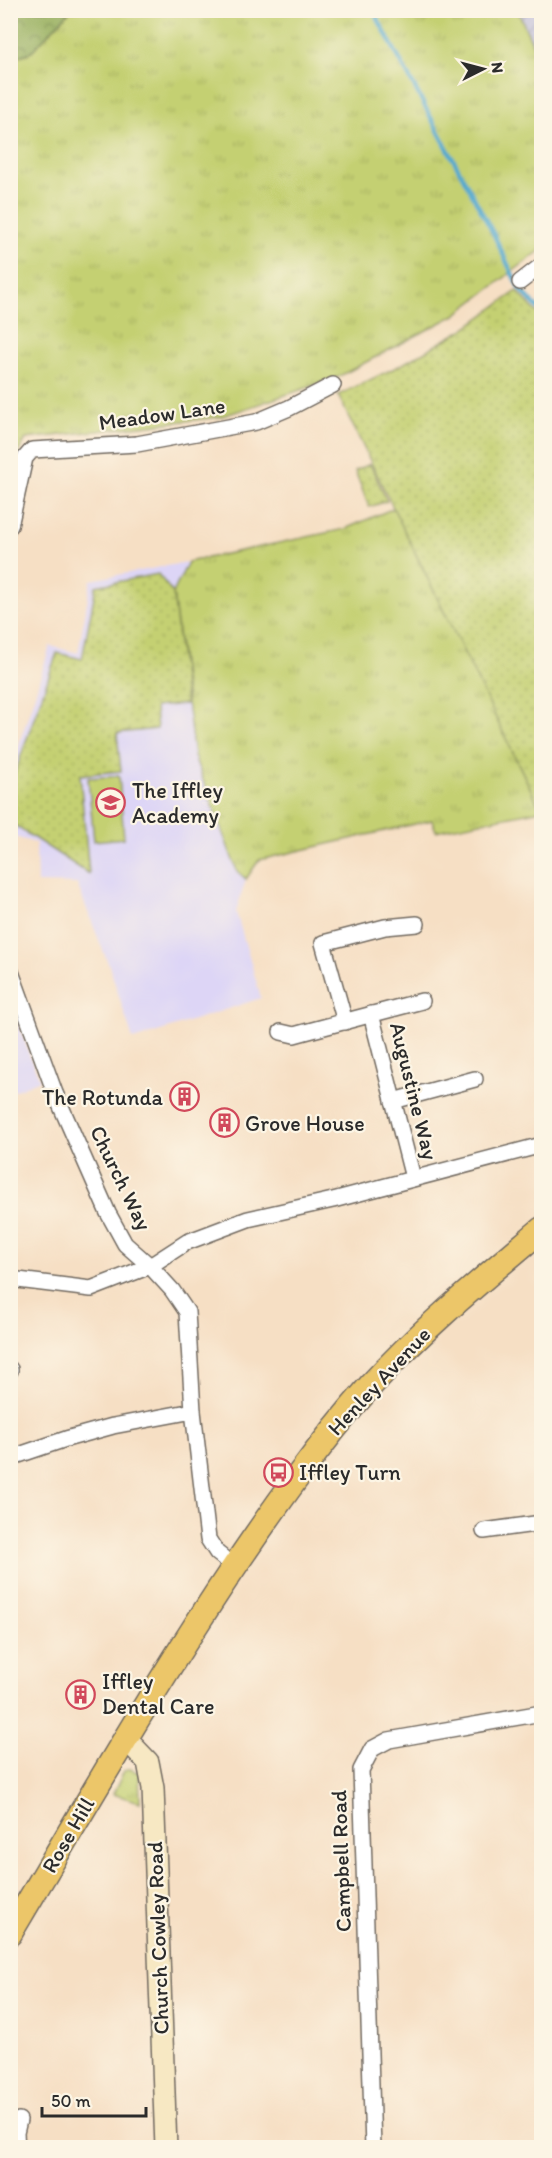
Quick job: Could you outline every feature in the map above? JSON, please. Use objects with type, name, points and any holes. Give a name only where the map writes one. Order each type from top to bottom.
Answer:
[{"type":"main road","name":"Henley Avenue","points":[[125,1738],[187,1638],[261,1526],[318,1448],[372,1384],[442,1314],[542,1229]]},
{"type":"main road","name":"Rose Hill","points":[[10,1933],[125,1738]]},
{"type":"main road","name":"Church Cowley Road","points":[[125,1738],[148,1762],[153,1788],[165,2148]]},
{"type":"street","points":[[520,282],[542,266]]},
{"type":"street","name":"Meadow Lane","points":[[10,526],[25,458],[32,450],[136,444],[256,422],[333,386]]},
{"type":"street","points":[[345,1022],[323,943],[385,927],[417,924]]},
{"type":"street","name":"Church Way","points":[[10,969],[55,1094],[108,1213],[125,1244],[150,1266]]},
{"type":"street","name":"Augustine Way","points":[[281,1032],[294,1035],[422,1001]]},
{"type":"street","name":"Augustine Way","points":[[371,1014],[412,1178]]},
{"type":"street","points":[[393,1101],[475,1080]]},
{"type":"street","points":[[10,1279],[91,1289],[150,1266],[188,1242],[248,1218],[333,1200],[542,1145]]},
{"type":"street","points":[[150,1266],[172,1290],[187,1312],[193,1411],[208,1539],[217,1553],[235,1567]]},
{"type":"street","points":[[10,1458],[113,1426],[193,1411]]},
{"type":"street","points":[[484,1531],[542,1523]]},
{"type":"street","name":"Campbell Road","points":[[373,2148],[361,1770],[372,1749],[389,1740],[542,1713]]},
{"type":"street","points":[[17,2148],[16,2133],[19,2120]]},
{"type":"shaded area","points":[[518,11],[541,11],[541,64],[535,49]]},
{"type":"shaded area","name":"The Iffley Academy","points":[[188,562],[173,594],[194,756],[237,871],[246,879],[236,912],[261,998],[133,1040],[110,968],[77,884],[37,883],[36,843],[11,836],[11,770],[50,646],[78,653],[91,580]]},
{"type":"shaded area","points":[[11,1000],[40,1080],[11,1092]]},
{"type":"green space","points":[[11,10],[70,11],[31,52],[11,59]]},
{"type":"green space","points":[[70,11],[518,11],[541,64],[541,250],[455,315],[336,378],[220,417],[26,439],[17,455],[11,484],[11,59],[31,52]]},
{"type":"green space","points":[[517,291],[542,318],[541,810],[338,395],[401,365],[464,329]]},
{"type":"green space","points":[[370,464],[387,501],[369,507],[355,471]]},
{"type":"green space","points":[[394,508],[541,810],[436,831],[432,820],[259,860],[246,879],[237,871],[194,756],[173,593],[188,562],[345,529]]},
{"type":"green space","points":[[158,574],[173,593],[186,704],[155,707],[157,729],[117,733],[121,771],[80,775],[89,874],[11,823],[11,784],[57,653],[82,659],[96,586]]},
{"type":"green space","points":[[119,776],[124,838],[94,841],[88,778]]},
{"type":"green space","points":[[130,1769],[139,1773],[140,1802],[113,1794],[124,1771]]},
{"type":"waterway","points":[[373,10],[493,233],[519,288],[542,312]]},
{"type":"place","name":"The Iffley Academy","points":[[111,803]]},
{"type":"place","name":"The Rotunda","points":[[184,1097]]},
{"type":"place","name":"Grove House","points":[[224,1123]]},
{"type":"place","name":"Iffley Turn","points":[[278,1472]]},
{"type":"place","name":"Iffley Dental Care","points":[[81,1694]]}]
